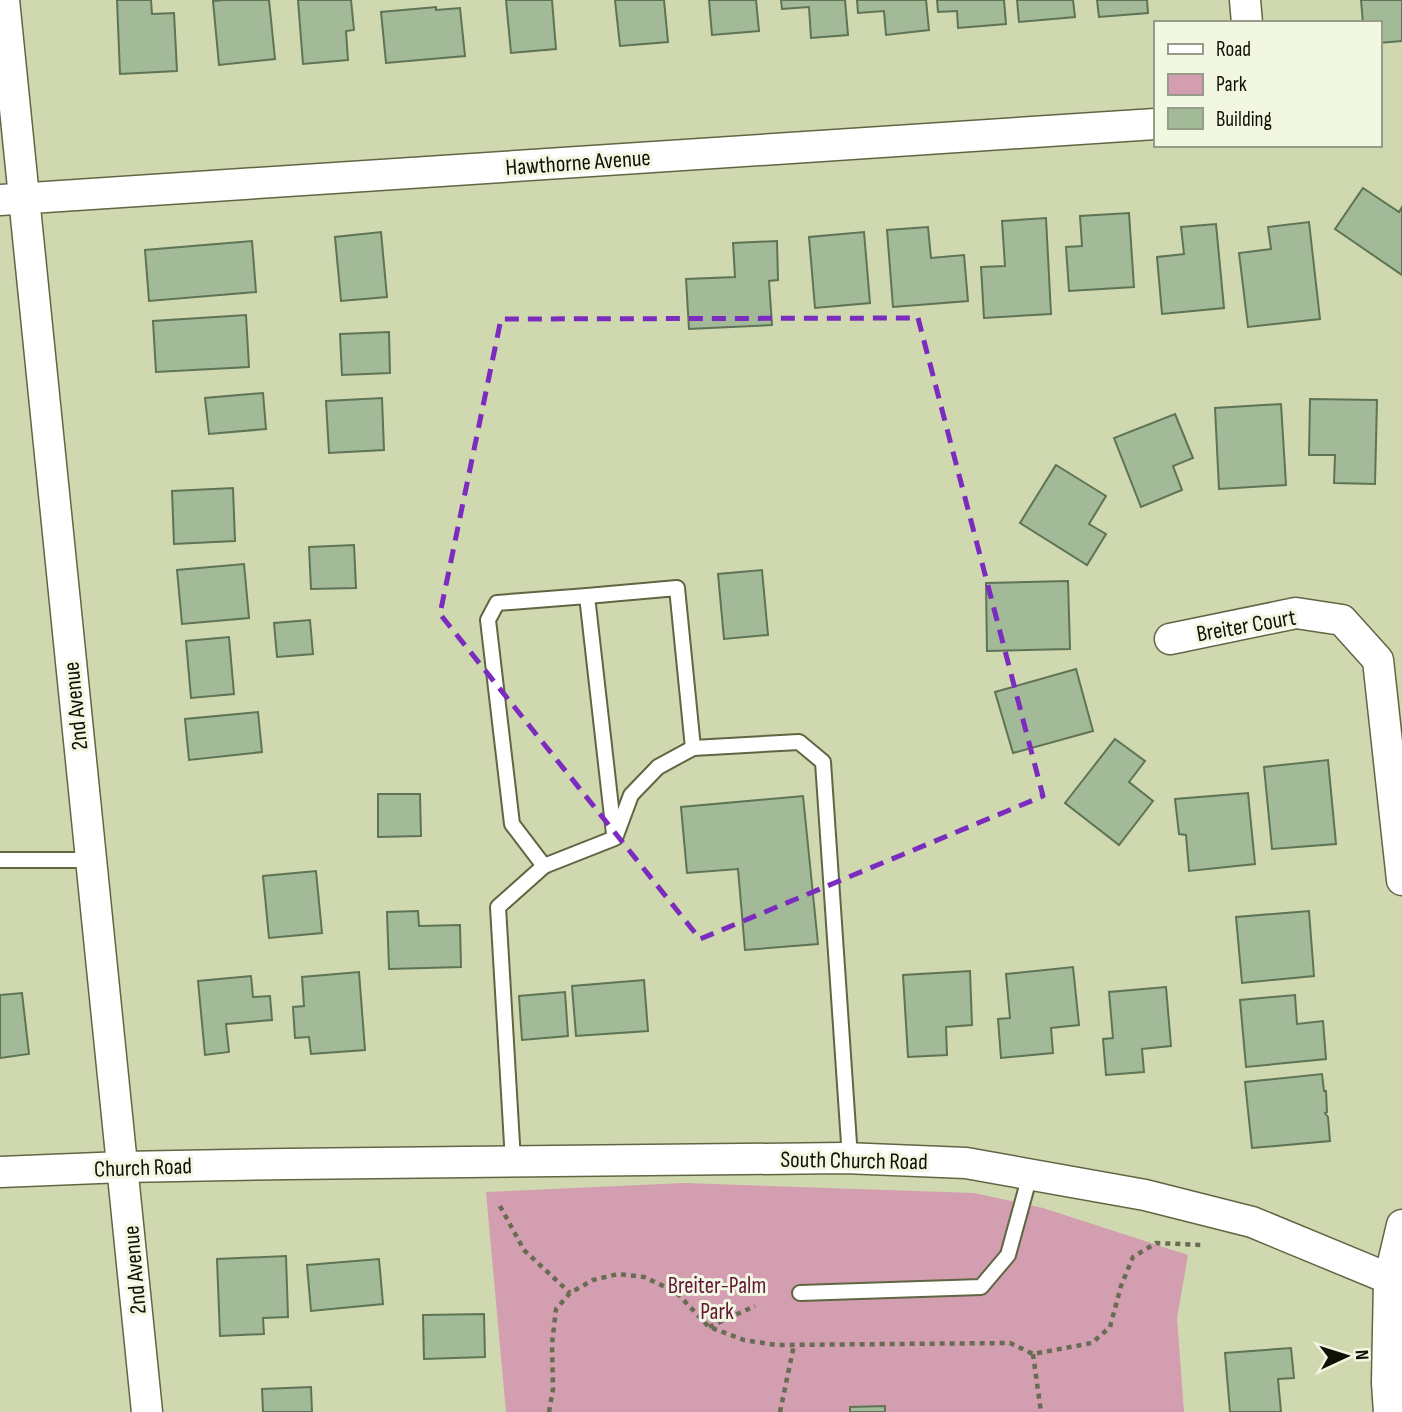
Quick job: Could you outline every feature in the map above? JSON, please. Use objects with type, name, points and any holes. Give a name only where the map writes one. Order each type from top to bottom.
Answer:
[{"type":"street","name":"2nd Avenue","points":[[4,0],[11,199],[91,860],[147,1412]]},
{"type":"street","points":[[1245,0],[1247,21]]},
{"type":"street","name":"Hawthorne Avenue","points":[[11,199],[1154,124]]},
{"type":"street","name":"Breiter Court","points":[[1170,639],[1296,613],[1342,620],[1378,660],[1402,880]]},
{"type":"street","name":"South Church Road","points":[[287,1164],[850,1158],[967,1163],[1145,1195],[1252,1222],[1395,1282]]},
{"type":"street","name":"Church Road","points":[[0,1172],[287,1164]]},
{"type":"street","points":[[1389,1412],[1387,1383],[1402,1225]]},
{"type":"lane","points":[[544,866],[512,824],[488,620],[498,603],[677,588],[693,748]]},
{"type":"lane","points":[[587,596],[615,838]]},
{"type":"lane","points":[[513,1161],[498,907],[544,866],[615,838],[631,795],[658,767],[693,748],[799,742],[822,762],[850,1158]]},
{"type":"lane","points":[[0,860],[91,860]]},
{"type":"lane","points":[[800,1293],[981,1287],[1008,1255],[1030,1175]]},
{"type":"path","points":[[500,1206],[524,1250],[570,1293]]},
{"type":"path","points":[[549,1412],[553,1389],[552,1345],[556,1309],[570,1293],[593,1280],[618,1274],[644,1278],[676,1292],[709,1327],[744,1340],[794,1345],[1010,1343],[1033,1354],[1092,1343],[1110,1327],[1121,1286],[1133,1257],[1156,1243],[1205,1245]]},
{"type":"path","points":[[709,1327],[755,1306]]},
{"type":"path","points":[[780,1412],[794,1345]]},
{"type":"path","points":[[1033,1354],[1041,1412]]},
{"type":"highlighted area","points":[[918,318],[1043,796],[700,939],[440,614],[501,319]]},
{"type":"green space","name":"Breiter-Palm Park","points":[[684,1183],[974,1193],[1043,1208],[1188,1255],[1177,1318],[1184,1412],[506,1412],[486,1192]]},
{"type":"building","points":[[117,0],[151,0],[152,14],[174,13],[177,71],[120,74]]},
{"type":"building","points":[[269,0],[275,59],[219,65],[213,1]]},
{"type":"building","points":[[298,0],[351,0],[354,30],[346,31],[348,60],[303,64]]},
{"type":"building","points":[[506,0],[552,0],[556,49],[511,53]]},
{"type":"building","points":[[615,0],[664,0],[668,42],[620,46]]},
{"type":"building","points":[[709,0],[756,0],[759,31],[712,35]]},
{"type":"building","points":[[781,0],[845,0],[848,35],[811,38],[809,7],[782,9]]},
{"type":"building","points":[[857,0],[926,0],[929,30],[886,35],[884,11],[858,13]]},
{"type":"building","points":[[937,0],[1004,0],[1006,24],[958,28],[957,11],[938,12]]},
{"type":"building","points":[[1017,0],[1073,0],[1075,17],[1019,22]]},
{"type":"building","points":[[1097,0],[1147,0],[1148,13],[1099,17]]},
{"type":"building","points":[[1361,0],[1402,0],[1402,41],[1381,43],[1381,21],[1363,21]]},
{"type":"building","points":[[436,7],[436,10],[460,8],[465,56],[386,63],[381,12]]},
{"type":"building","points":[[1363,188],[1399,212],[1402,207],[1402,275],[1335,229]]},
{"type":"building","points":[[1129,213],[1134,287],[1069,291],[1066,247],[1082,246],[1080,216]]},
{"type":"building","points":[[1046,218],[1051,314],[984,318],[981,267],[1005,266],[1002,221]]},
{"type":"building","points":[[1309,222],[1320,319],[1248,327],[1239,253],[1271,249],[1268,227]]},
{"type":"building","points":[[1216,224],[1224,308],[1162,314],[1157,257],[1184,254],[1181,227]]},
{"type":"building","points":[[928,227],[931,258],[964,255],[968,301],[893,307],[887,230]]},
{"type":"building","points":[[381,232],[387,297],[341,301],[335,237]]},
{"type":"building","points":[[864,232],[870,303],[815,308],[809,237]]},
{"type":"building","points":[[252,241],[256,292],[149,301],[145,250]]},
{"type":"building","points":[[777,241],[778,280],[769,281],[772,325],[689,329],[686,279],[735,277],[733,243]]},
{"type":"building","points":[[246,315],[249,367],[156,372],[153,321]]},
{"type":"building","points":[[389,332],[390,373],[342,375],[340,334]]},
{"type":"building","points":[[263,393],[266,429],[209,434],[205,398]]},
{"type":"building","points":[[382,398],[384,450],[329,453],[326,401]]},
{"type":"building","points":[[1310,399],[1377,400],[1375,484],[1334,483],[1335,455],[1309,455]]},
{"type":"building","points":[[1281,404],[1286,485],[1219,489],[1215,408]]},
{"type":"building","points":[[1175,414],[1193,458],[1173,466],[1182,490],[1141,507],[1114,438]]},
{"type":"building","points":[[1056,465],[1106,496],[1089,524],[1106,534],[1087,565],[1020,523]]},
{"type":"building","points":[[233,488],[235,541],[174,544],[172,491]]},
{"type":"building","points":[[354,545],[356,588],[311,589],[309,547]]},
{"type":"building","points":[[244,564],[249,618],[182,624],[177,570]]},
{"type":"building","points":[[762,570],[768,635],[724,639],[718,574]]},
{"type":"building","points":[[1068,581],[1070,649],[987,651],[986,583]]},
{"type":"building","points":[[310,620],[313,654],[277,657],[274,623]]},
{"type":"building","points":[[229,637],[234,694],[191,698],[186,641]]},
{"type":"building","points":[[1076,669],[1093,731],[1013,753],[995,692]]},
{"type":"building","points":[[258,712],[262,752],[189,760],[185,719]]},
{"type":"building","points":[[1115,739],[1145,761],[1129,782],[1153,801],[1119,845],[1065,803]]},
{"type":"building","points":[[1328,760],[1336,844],[1272,849],[1264,767]]},
{"type":"building","points":[[1248,793],[1255,864],[1189,871],[1186,835],[1179,834],[1175,799]]},
{"type":"building","points":[[378,794],[420,794],[421,836],[378,837]]},
{"type":"building","points":[[803,796],[818,944],[745,950],[738,869],[687,873],[681,807]]},
{"type":"building","points":[[316,871],[322,933],[269,938],[263,876]]},
{"type":"building","points":[[418,911],[419,926],[460,925],[461,967],[389,969],[387,912]]},
{"type":"building","points":[[1309,911],[1314,976],[1242,983],[1236,917]]},
{"type":"building","points":[[1073,967],[1079,1025],[1051,1028],[1053,1053],[1001,1058],[998,1019],[1010,1018],[1006,974]]},
{"type":"building","points":[[970,971],[972,1025],[946,1027],[947,1055],[908,1057],[903,975]]},
{"type":"building","points":[[359,972],[365,1050],[311,1054],[309,1037],[295,1038],[293,1007],[304,1006],[302,977]]},
{"type":"building","points":[[251,976],[253,997],[270,996],[272,1020],[226,1024],[229,1052],[205,1055],[198,981]]},
{"type":"building","points":[[644,980],[648,1031],[576,1036],[572,986]]},
{"type":"building","points":[[1166,987],[1171,1046],[1142,1049],[1144,1072],[1106,1075],[1103,1039],[1113,1038],[1109,992]]},
{"type":"building","points":[[565,992],[568,1036],[522,1040],[519,996]]},
{"type":"building","points":[[22,993],[29,1054],[0,1058],[0,995]]},
{"type":"building","points":[[1295,995],[1297,1024],[1323,1021],[1326,1059],[1246,1067],[1240,1000]]},
{"type":"building","points":[[1322,1074],[1330,1141],[1252,1148],[1245,1082]]},
{"type":"building","points":[[286,1256],[288,1317],[263,1318],[264,1334],[220,1336],[217,1259]]},
{"type":"building","points":[[379,1259],[383,1304],[311,1311],[307,1265]]},
{"type":"building","points":[[484,1314],[485,1357],[424,1359],[423,1315]]},
{"type":"building","points":[[1291,1348],[1294,1378],[1278,1379],[1281,1412],[1230,1412],[1225,1353]]},
{"type":"building","points":[[311,1387],[312,1412],[263,1412],[262,1389]]},
{"type":"building","points":[[885,1406],[885,1412],[850,1412],[850,1407]]}]
